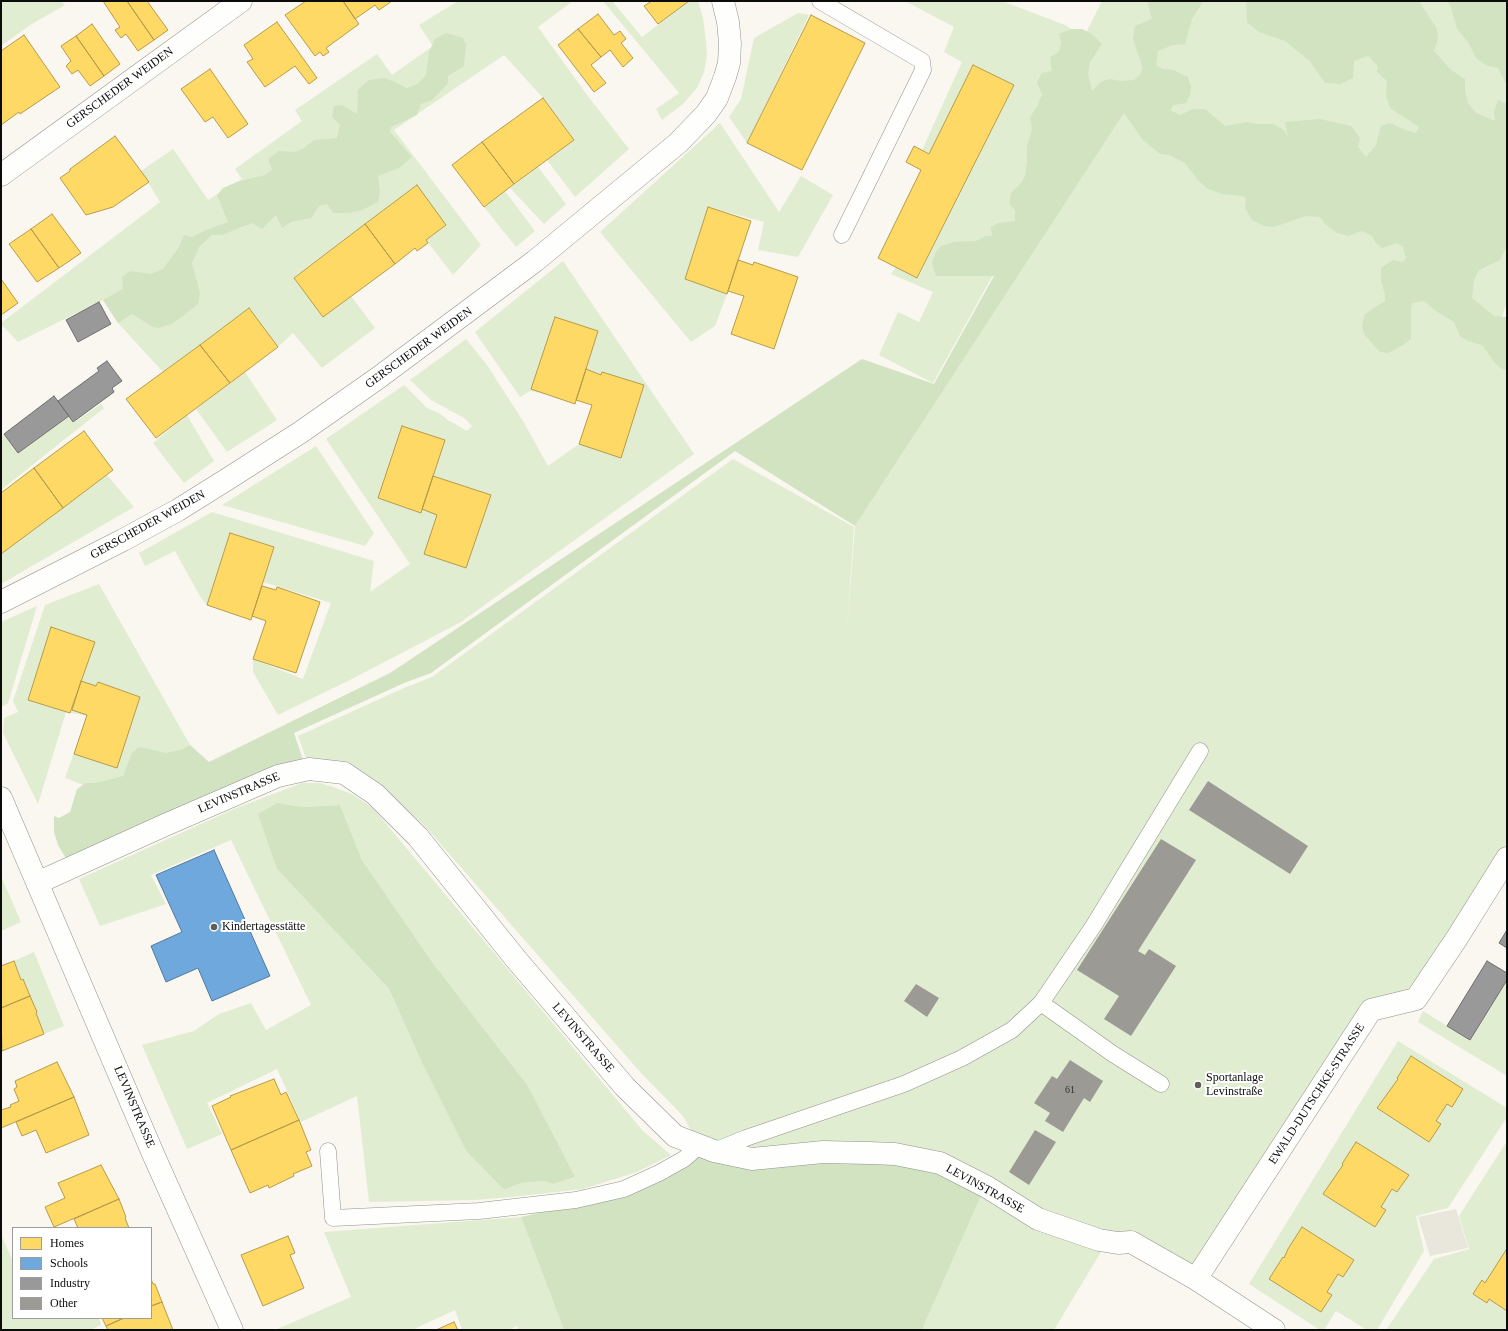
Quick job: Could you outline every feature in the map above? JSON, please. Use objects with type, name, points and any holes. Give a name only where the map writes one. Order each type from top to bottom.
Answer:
[{"type":"street","name":"GERSCHEDER WEIDEN","points":[[1,175],[240,1]]},
{"type":"street","name":"GERSCHEDER WEIDEN","points":[[1,602],[123,540],[178,510],[301,432],[453,323],[535,261],[590,216],[678,143],[706,114],[717,98],[729,63],[730,43],[727,2]]},
{"type":"street","name":"LEVINSTRASSE","points":[[37,883],[278,776],[310,769],[344,773],[375,794],[418,837],[515,958],[626,1087],[676,1136],[706,1148],[752,1159],[823,1152],[895,1154],[940,1164],[987,1187],[1038,1219],[1099,1240],[1118,1243],[1131,1242],[1196,1279]]},
{"type":"street","name":"LEVINSTRASSE","points":[[1,798],[154,1156],[232,1330]]},
{"type":"street","name":"EWALD-DUTSCHKE-STRASSE","points":[[1196,1279],[1371,1010],[1416,999],[1457,938],[1507,858]]},
{"type":"street","points":[[1196,1279],[1274,1330]]},
{"type":"lane","points":[[820,1],[922,61],[923,70],[842,235]]},
{"type":"lane","points":[[328,1151],[333,1218],[479,1211],[576,1200],[624,1189],[659,1173],[684,1158],[706,1148],[746,1138],[904,1084],[962,1058],[1012,1030],[1041,1003],[1094,925],[1200,751]]},
{"type":"lane","points":[[1041,1003],[1113,1054],[1161,1084]]},
{"type":"green space","points":[[1,1],[60,1],[65,5],[32,24],[1,46]]},
{"type":"green space","points":[[458,1],[573,1],[538,27],[587,95],[629,149],[575,197],[547,160],[574,139],[543,98],[504,55],[394,130],[481,245],[453,275],[426,240],[446,225],[412,189],[294,277],[323,317],[351,296],[375,328],[322,368],[293,333],[278,347],[249,308],[163,372],[118,323],[103,300],[18,342],[1,324],[160,202],[141,171],[173,149],[208,200],[242,179],[235,169],[302,121],[295,110],[377,54],[392,75],[433,46],[419,25]]},
{"type":"green space","points":[[603,1],[612,1],[642,37],[689,1],[698,1],[703,18],[706,41],[707,56],[704,72],[697,88],[683,104],[662,120],[656,109],[679,93]]},
{"type":"green space","points":[[905,1],[1002,1],[1065,25],[1084,37],[1102,1],[1507,1],[1507,302],[1496,335],[1507,339],[1507,845],[1413,995],[1367,1005],[1196,1276],[1046,1217],[986,1180],[750,1156],[698,1143],[683,1116],[641,1073],[423,824],[382,789],[308,764],[298,736],[404,688],[432,677],[733,459],[854,527],[847,630],[855,526],[1124,113],[1094,93],[933,383],[879,355],[898,312],[919,322],[933,292],[891,274],[896,267],[918,278],[1014,85],[973,65],[929,154],[922,150],[962,62],[944,52],[954,27]]},
{"type":"green space","points":[[1149,1],[1201,1],[1202,3],[1192,19],[1185,44],[1173,45],[1158,51],[1156,65],[1163,69],[1173,70],[1188,77],[1191,87],[1190,95],[1186,103],[1174,105],[1170,110],[1180,115],[1193,109],[1205,109],[1225,126],[1248,122],[1256,124],[1273,124],[1284,130],[1288,137],[1285,122],[1320,119],[1351,126],[1360,138],[1358,147],[1366,157],[1376,145],[1381,126],[1390,123],[1416,133],[1419,127],[1390,108],[1386,96],[1387,81],[1377,72],[1378,66],[1368,56],[1354,61],[1353,78],[1340,84],[1325,83],[1310,61],[1285,41],[1259,32],[1247,22],[1246,1],[1419,1],[1437,29],[1438,39],[1434,51],[1451,70],[1465,79],[1465,90],[1468,103],[1476,113],[1495,121],[1494,112],[1498,100],[1507,104],[1507,246],[1500,260],[1479,270],[1474,280],[1472,298],[1494,316],[1507,317],[1507,370],[1502,369],[1496,364],[1482,345],[1468,341],[1460,336],[1454,322],[1436,311],[1424,301],[1412,303],[1411,339],[1388,353],[1380,352],[1364,334],[1362,325],[1365,314],[1385,301],[1385,294],[1381,282],[1381,268],[1393,260],[1403,262],[1406,258],[1403,247],[1397,243],[1382,248],[1375,242],[1372,236],[1362,231],[1349,236],[1337,233],[1325,224],[1320,217],[1306,216],[1274,227],[1264,226],[1252,220],[1245,208],[1246,198],[1242,196],[1222,194],[1208,189],[1198,180],[1185,163],[1169,155],[1160,154],[1142,139],[1124,113],[855,526],[735,451],[431,673],[404,683],[294,733],[305,766],[67,860],[58,845],[54,832],[54,816],[59,818],[70,812],[77,789],[86,783],[96,783],[123,776],[132,753],[139,747],[166,753],[180,750],[190,745],[209,762],[390,673],[862,359],[934,384],[994,276],[936,276],[932,263],[936,251],[941,246],[954,242],[976,241],[986,236],[992,236],[991,227],[998,223],[1015,221],[1015,210],[1009,204],[1011,193],[1022,182],[1025,176],[1027,147],[1032,129],[1030,117],[1038,105],[1042,94],[1037,82],[1042,73],[1052,71],[1050,57],[1059,52],[1061,43],[1059,34],[1071,29],[1082,29],[1092,34],[1102,44],[1090,62],[1088,74],[1092,91],[1102,81],[1110,79],[1121,81],[1134,80],[1140,75],[1143,68],[1133,39],[1135,26],[1152,19],[1148,4]]},
{"type":"green space","points":[[1447,1],[1507,1],[1507,86],[1498,68],[1486,65],[1476,58],[1468,42],[1457,29],[1451,7]]},
{"type":"green space","points":[[798,13],[809,15],[747,143],[729,117],[741,99],[754,38]]},
{"type":"green space","points":[[446,33],[463,38],[466,45],[464,66],[448,76],[448,83],[432,100],[421,104],[417,115],[391,127],[390,132],[412,157],[399,168],[378,176],[380,192],[378,202],[362,210],[349,213],[333,213],[327,204],[319,206],[311,218],[291,222],[282,228],[276,215],[262,229],[252,223],[222,235],[212,235],[199,247],[192,263],[200,293],[198,304],[171,324],[159,328],[153,327],[132,314],[118,323],[103,300],[123,289],[122,277],[130,271],[151,274],[163,269],[179,247],[184,235],[192,237],[228,222],[217,195],[223,188],[237,182],[265,175],[272,170],[268,159],[279,151],[295,152],[304,148],[314,140],[337,138],[340,125],[332,117],[334,106],[342,105],[357,114],[358,90],[369,80],[384,78],[407,88],[418,84],[426,75],[429,52],[435,39]]},
{"type":"green space","points":[[720,123],[779,212],[801,176],[833,195],[798,257],[758,250],[764,222],[708,207],[685,279],[727,294],[715,326],[691,342],[600,232]]},
{"type":"green space","points":[[538,167],[566,204],[544,224],[510,188]]},
{"type":"green space","points":[[505,191],[535,231],[516,247],[484,207]]},
{"type":"green space","points":[[563,261],[694,454],[461,622],[352,679],[278,715],[253,672],[253,659],[303,679],[331,603],[263,582],[274,547],[230,533],[207,605],[201,598],[175,551],[145,566],[139,553],[212,512],[374,561],[370,592],[410,564],[326,439],[404,385],[427,408],[439,413],[467,431],[472,426],[464,418],[431,400],[410,380],[466,339],[487,365],[523,421],[548,466],[579,444],[592,405],[576,400],[530,391],[520,397],[475,332]]},
{"type":"green space","points":[[245,372],[277,420],[227,452],[196,409]]},
{"type":"green space","points":[[101,404],[104,408],[1,490],[1,439],[4,434],[18,453],[69,417],[73,423]]},
{"type":"green space","points":[[187,415],[214,461],[184,483],[153,443]]},
{"type":"green space","points":[[316,446],[374,533],[365,546],[222,505]]},
{"type":"green space","points":[[107,475],[134,507],[1,584],[1,554]]},
{"type":"green space","points":[[99,584],[190,745],[99,791],[65,778],[87,716],[66,712],[38,804],[3,733],[4,718],[18,712],[13,701],[45,605]]},
{"type":"green space","points":[[37,606],[8,703],[1,707],[1,622]]},
{"type":"green space","points":[[302,783],[320,783],[333,787],[354,795],[373,808],[643,1131],[671,1155],[637,1172],[583,1189],[475,1200],[369,1202],[357,1096],[301,1122],[277,1069],[207,1103],[222,1134],[187,1149],[142,1045],[194,1031],[219,1014],[251,1003],[266,1030],[311,1005],[231,840],[151,875],[166,904],[100,926],[79,879],[234,809]],"holes":[[[277,803],[303,807],[340,805],[362,860],[432,962],[528,1086],[574,1177],[553,1184],[544,1181],[521,1183],[504,1190],[466,1151],[423,1065],[389,989],[277,869],[259,814]]]},
{"type":"green space","points":[[277,803],[303,807],[340,805],[362,860],[432,962],[528,1086],[575,1177],[553,1184],[544,1181],[521,1183],[504,1190],[466,1151],[423,1065],[389,989],[277,869],[258,814]]},
{"type":"green space","points":[[1,876],[21,922],[1,931]]},
{"type":"green space","points":[[34,952],[64,1026],[44,1034],[14,961]]},
{"type":"green space","points":[[1507,980],[1507,1076],[1418,1022],[1423,1011],[1470,1040]]},
{"type":"green space","points":[[1398,1041],[1507,1108],[1507,1117],[1448,1208],[1416,1216],[1424,1251],[1377,1330],[1367,1330],[1336,1311],[1324,1330],[1320,1330],[1249,1284]]},
{"type":"green space","points":[[1507,1141],[1507,1330],[1386,1330],[1434,1259],[1469,1249],[1459,1216]]},
{"type":"green space","points":[[698,1150],[894,1158],[984,1189],[922,1330],[564,1330],[521,1217],[576,1204]]},
{"type":"green space","points":[[984,1189],[1104,1247],[1054,1330],[922,1330]]},
{"type":"green space","points":[[521,1217],[564,1330],[518,1330],[517,1326],[508,1330],[462,1330],[455,1310],[412,1330],[275,1330],[351,1297],[324,1232]]},
{"type":"green space","points":[[1,1234],[12,1260],[12,1319],[99,1319],[101,1325],[90,1330],[1,1330]]},
{"type":"shaded area","points":[[1456,1209],[1468,1248],[1430,1256],[1418,1217]]},
{"type":"building: Homes","points":[[103,1],[127,1],[154,40],[138,51],[126,34],[121,38],[115,30],[120,27]]},
{"type":"building: Homes","points":[[127,1],[147,1],[168,30],[154,40]]},
{"type":"building: Homes","points":[[306,1],[343,1],[359,24],[326,48],[329,52],[323,56],[320,52],[315,56],[285,15]]},
{"type":"building: Homes","points":[[343,1],[392,1],[379,10],[375,5],[355,19]]},
{"type":"building: Homes","points":[[652,1],[689,1],[658,24],[644,6]]},
{"type":"building: Homes","points":[[598,14],[614,35],[620,31],[626,39],[621,43],[633,58],[623,67],[610,50],[601,57],[578,29]]},
{"type":"building: Homes","points":[[811,15],[865,43],[802,170],[747,143]]},
{"type":"building: Homes","points":[[277,22],[317,78],[309,84],[295,66],[265,87],[247,62],[253,59],[244,45]]},
{"type":"building: Homes","points":[[92,24],[120,64],[104,76],[76,36]]},
{"type":"building: Homes","points":[[578,29],[601,57],[591,65],[606,83],[594,92],[558,45]]},
{"type":"building: Homes","points":[[24,35],[60,87],[1,125],[1,51]]},
{"type":"building: Homes","points":[[76,36],[104,76],[90,86],[78,70],[72,74],[66,66],[71,61],[61,46]]},
{"type":"building: Homes","points":[[973,65],[1014,85],[917,278],[878,258],[921,170],[906,162],[914,146],[929,154]]},
{"type":"building: Homes","points":[[210,69],[248,124],[228,138],[213,117],[205,122],[181,89]]},
{"type":"building: Homes","points":[[543,98],[574,140],[514,184],[482,142]]},
{"type":"building: Homes","points":[[115,136],[149,182],[113,207],[86,215],[60,178]]},
{"type":"building: Homes","points":[[482,142],[514,184],[484,207],[452,165]]},
{"type":"building: Homes","points":[[417,185],[446,225],[426,240],[428,243],[417,251],[415,248],[395,264],[365,224]]},
{"type":"building: Homes","points":[[708,207],[751,221],[727,294],[685,279]]},
{"type":"building: Homes","points":[[52,214],[81,253],[59,268],[31,229]]},
{"type":"building: Homes","points":[[365,224],[395,264],[323,317],[294,278]]},
{"type":"building: Homes","points":[[31,229],[59,268],[37,282],[9,244]]},
{"type":"building: Homes","points":[[738,260],[753,265],[754,262],[798,277],[774,349],[731,334],[744,296],[728,291]]},
{"type":"building: Homes","points":[[1,279],[18,303],[1,315]]},
{"type":"building: Homes","points":[[249,308],[278,347],[230,383],[200,345]]},
{"type":"building: Homes","points":[[555,317],[598,331],[575,404],[531,389]]},
{"type":"building: Homes","points":[[200,345],[230,383],[156,438],[126,399]]},
{"type":"building: Homes","points":[[586,369],[601,375],[602,372],[644,385],[621,458],[579,444],[592,405],[576,400]]},
{"type":"building: Homes","points":[[402,426],[445,440],[421,513],[378,498]]},
{"type":"building: Homes","points":[[84,431],[113,470],[63,508],[34,468]]},
{"type":"building: Homes","points":[[34,468],[63,508],[1,554],[1,493]]},
{"type":"building: Homes","points":[[433,476],[491,495],[466,568],[424,554],[437,515],[422,509]]},
{"type":"building: Homes","points":[[230,533],[274,547],[251,620],[207,605]]},
{"type":"building: Homes","points":[[262,586],[276,590],[277,587],[320,602],[296,673],[253,659],[266,621],[252,616]]},
{"type":"building: Homes","points":[[51,627],[95,642],[70,713],[28,700]]},
{"type":"building: Homes","points":[[81,681],[96,686],[98,682],[140,697],[117,768],[74,754],[87,715],[72,710]]},
{"type":"building: Homes","points":[[14,961],[21,980],[23,979],[30,996],[1,1008],[1,966]]},
{"type":"building: Homes","points":[[30,996],[44,1034],[2,1051],[1,1008]]},
{"type":"building: Homes","points":[[1411,1056],[1463,1089],[1452,1107],[1447,1104],[1436,1121],[1441,1124],[1429,1142],[1377,1108],[1398,1079],[1397,1078]]},
{"type":"building: Homes","points":[[57,1062],[74,1097],[1,1128],[1,1110],[11,1107],[10,1105],[19,1101],[14,1089],[17,1087],[15,1081]]},
{"type":"building: Homes","points":[[274,1079],[281,1095],[286,1092],[299,1120],[231,1150],[212,1106],[231,1097],[230,1096]]},
{"type":"building: Homes","points":[[74,1097],[89,1135],[46,1153],[36,1130],[22,1136],[16,1122]]},
{"type":"building: Homes","points":[[299,1120],[311,1150],[306,1152],[312,1166],[293,1174],[294,1176],[269,1188],[268,1185],[250,1193],[231,1150]]},
{"type":"building: Homes","points":[[1356,1142],[1409,1175],[1397,1192],[1392,1189],[1381,1207],[1386,1210],[1375,1227],[1323,1194],[1343,1165],[1342,1164]]},
{"type":"building: Homes","points":[[101,1165],[119,1199],[54,1227],[45,1207],[65,1198],[58,1183]]},
{"type":"building: Homes","points":[[119,1199],[129,1227],[78,1227],[74,1219]]},
{"type":"building: Homes","points":[[1302,1227],[1354,1260],[1343,1277],[1338,1274],[1327,1292],[1332,1295],[1321,1312],[1269,1279],[1283,1257],[1284,1258]]},
{"type":"building: Homes","points":[[288,1236],[295,1253],[290,1255],[304,1288],[263,1306],[241,1255]]},
{"type":"building: Homes","points":[[1506,1250],[1507,1311],[1489,1299],[1487,1303],[1473,1294],[1482,1280],[1485,1283]]},
{"type":"building: Homes","points":[[152,1282],[153,1284],[155,1284],[162,1302],[152,1306]]},
{"type":"building: Homes","points":[[162,1302],[173,1330],[108,1330],[106,1326],[122,1319],[152,1319],[152,1306]]},
{"type":"building: Homes","points":[[102,1319],[122,1319],[106,1326]]},
{"type":"building: Homes","points":[[454,1322],[458,1330],[436,1330]]},
{"type":"building: Schools","name":"Kindertagesstätte","points":[[214,850],[270,976],[212,1001],[198,968],[166,982],[151,946],[182,932],[156,875]]},
{"type":"building: Industry","points":[[99,302],[111,324],[78,342],[66,320]]},
{"type":"building: Industry","points":[[107,361],[122,381],[112,388],[114,392],[73,422],[58,401],[99,371],[97,368]]},
{"type":"building: Industry","points":[[54,396],[69,416],[18,453],[4,434]]},
{"type":"building: Industry","points":[[1507,930],[1507,948],[1499,943]]},
{"type":"building: Industry","points":[[1487,961],[1507,973],[1507,980],[1470,1040],[1447,1026]]},
{"type":"building: Other","points":[[1208,781],[1308,846],[1290,874],[1189,810]]},
{"type":"building: Other","points":[[1161,839],[1196,860],[1138,951],[1145,955],[1149,949],[1176,966],[1131,1036],[1104,1019],[1119,996],[1077,970]]},
{"type":"building: Other","points":[[916,984],[939,998],[927,1017],[904,1001]]},
{"type":"building: Other","points":[[1070,1060],[1103,1081],[1090,1102],[1084,1098],[1063,1132],[1045,1121],[1050,1113],[1034,1103],[1052,1076],[1057,1079]]},
{"type":"building: Other","points":[[1035,1130],[1056,1142],[1029,1185],[1009,1172]]},
{"type":"place","name":"Kindertagesstätte","points":[[214,927]]},
{"type":"place","name":"Sportanlage Levinstraße","points":[[1198,1085]]}]
